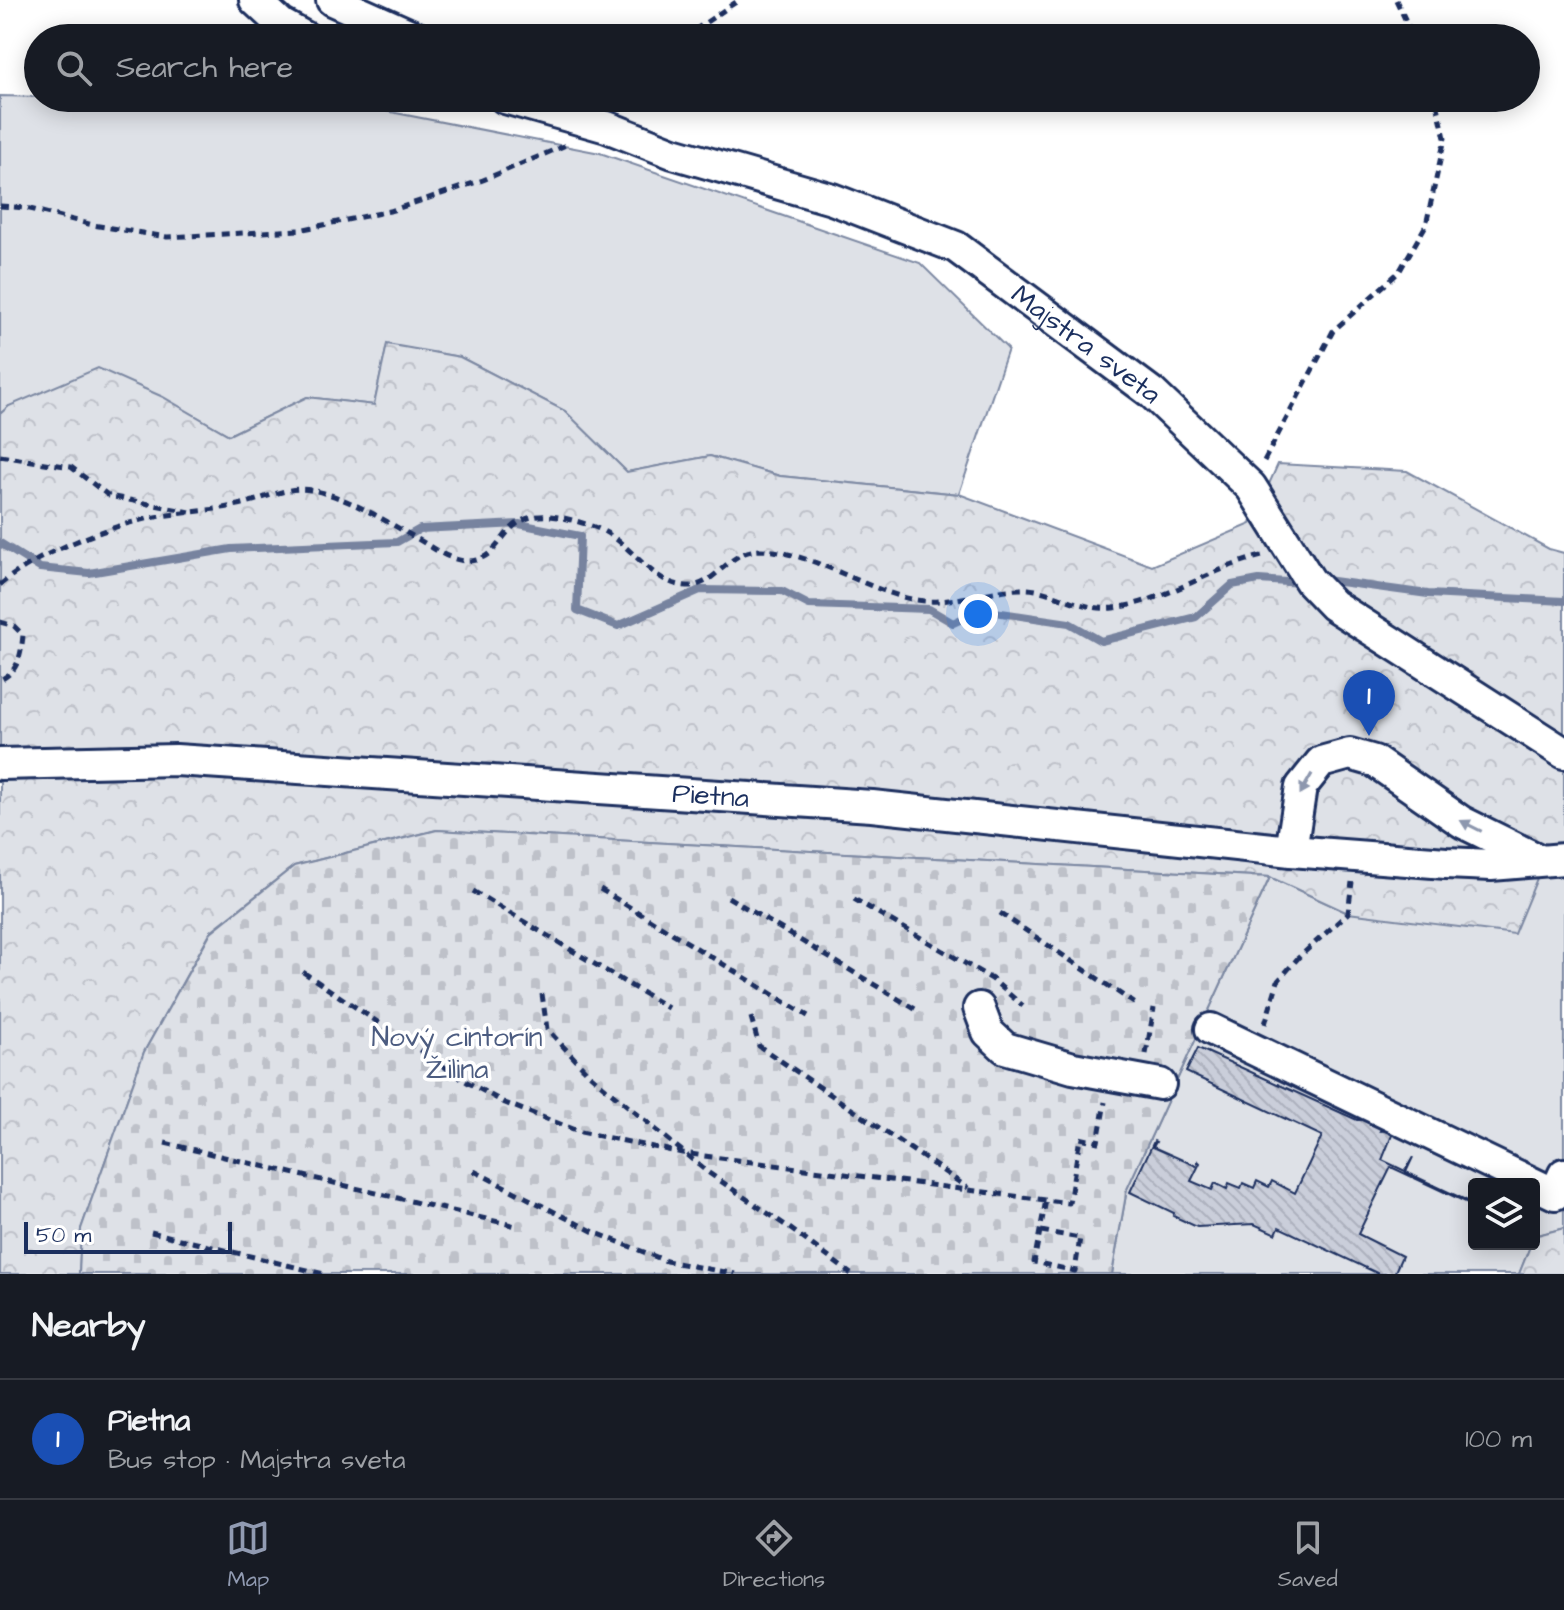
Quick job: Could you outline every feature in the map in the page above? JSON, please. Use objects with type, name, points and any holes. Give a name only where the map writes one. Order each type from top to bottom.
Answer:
[{"type":"street","points":[[255,0],[281,24]]},
{"type":"street","points":[[332,0],[386,24]]},
{"type":"street","name":"Majstra sveta","points":[[554,112],[607,127],[673,153],[832,199],[956,247],[1152,393],[1251,487],[1310,581],[1333,605],[1564,753]]},
{"type":"street","points":[[1291,851],[1301,787],[1321,762],[1350,754],[1374,761],[1462,822],[1553,860]]},
{"type":"street","name":"Pietna","points":[[0,764],[176,760],[872,806],[1291,851],[1461,864],[1553,860]]},
{"type":"street","points":[[979,1008],[988,1032],[1005,1048],[1073,1068],[1151,1082]]},
{"type":"street","points":[[1211,1029],[1555,1194],[1564,1174]]},
{"type":"path","points":[[704,24],[739,0]]},
{"type":"path","points":[[1396,0],[1407,24]]},
{"type":"path","points":[[1251,487],[1333,331],[1399,272],[1426,225],[1445,138],[1439,112]]},
{"type":"path","points":[[0,206],[26,208],[93,225],[167,237],[299,230],[390,211],[483,180],[607,127]]},
{"type":"path","points":[[0,456],[71,467],[109,496],[197,513]]},
{"type":"path","points":[[0,585],[31,565],[87,538],[140,521],[241,505],[272,492],[308,489],[328,493],[453,559],[469,561],[482,558],[514,524],[530,516],[550,515],[574,520],[609,534],[657,575],[672,583],[691,586],[707,581],[744,552],[760,550],[784,554],[909,599],[940,601],[1030,588],[1064,601],[1097,608],[1116,608],[1149,599],[1239,562],[1290,549]]},
{"type":"path","points":[[0,622],[14,626],[23,635],[18,662],[11,675],[0,680]]},
{"type":"path","points":[[600,889],[808,1016]]},
{"type":"path","points":[[473,891],[668,1008]]},
{"type":"path","points":[[728,897],[920,1012]]},
{"type":"path","points":[[854,899],[992,979],[1023,1006]]},
{"type":"path","points":[[1000,913],[1137,1005]]},
{"type":"path","points":[[1257,1050],[1278,981],[1298,958],[1348,913]]},
{"type":"path","points":[[303,972],[467,1082],[505,1103],[581,1132],[682,1153],[1069,1203],[1080,1138],[1098,1142],[1109,1074]]},
{"type":"path","points":[[542,994],[547,1029],[589,1074],[682,1153],[851,1274]]},
{"type":"path","points":[[1151,1082],[1154,1008]]},
{"type":"path","points":[[751,1017],[759,1046],[970,1190]]},
{"type":"path","points":[[165,1143],[516,1226]]},
{"type":"path","points":[[474,1171],[594,1232],[666,1261],[735,1274]]},
{"type":"path","points":[[1041,1231],[1080,1238],[1075,1271],[1034,1262],[1046,1200]]},
{"type":"path","points":[[151,1232],[324,1274]]},
{"type":"path","points":[[1053,1274],[1054,1266]]},
{"type":"green space","points":[[0,96],[24,97],[24,112],[391,112],[600,153],[920,263],[1008,349],[959,494],[780,476],[710,456],[627,472],[565,411],[460,357],[387,345],[374,405],[307,397],[229,435],[163,398],[9,406],[0,414]]},
{"type":"green space","points":[[387,344],[460,357],[565,411],[627,472],[710,456],[780,476],[959,494],[1152,566],[1251,524],[1278,464],[1407,471],[1549,549],[1564,553],[1564,843],[1549,849],[1514,934],[1348,913],[1270,877],[436,830],[294,866],[211,931],[144,1052],[81,1229],[79,1274],[0,1274],[0,414],[9,406],[98,368],[163,397],[229,435],[307,397],[374,405]]},
{"type":"green space","name":"Nový cintorín Žilina","points":[[437,830],[1270,877],[1127,1189],[1112,1274],[79,1274],[81,1229],[144,1052],[211,932],[294,866]]},
{"type":"green space","points":[[1564,843],[1564,1228],[1540,1234],[1540,1178],[1468,1178],[1468,1250],[1529,1250],[1519,1274],[1112,1274],[1127,1189],[1270,877],[1348,913]]},
{"type":"green space","points":[[1564,1228],[1564,1274],[1519,1274],[1529,1250],[1540,1250],[1540,1234]]},
{"type":"building","points":[[1198,1048],[1357,1120],[1372,1120],[1370,1125],[1383,1125],[1380,1131],[1394,1130],[1382,1160],[1405,1171],[1413,1157],[1406,1172],[1468,1203],[1391,1167],[1358,1234],[1402,1256],[1394,1274],[1379,1274],[1279,1227],[1276,1234],[1254,1224],[1197,1227],[1173,1216],[1174,1213],[1130,1192],[1154,1141],[1153,1147],[1196,1166],[1198,1161],[1200,1163],[1191,1181],[1212,1190],[1215,1183],[1227,1189],[1229,1183],[1241,1188],[1243,1183],[1254,1188],[1257,1181],[1269,1187],[1272,1181],[1295,1193],[1322,1136],[1186,1072]]},
{"type":"waterway","points":[[0,543],[40,568],[89,573],[231,549],[397,542],[420,529],[519,524],[580,536],[577,610],[618,626],[700,590],[782,591],[809,605],[929,609],[953,623],[981,610],[1069,623],[1101,641],[1196,617],[1232,585],[1259,580],[1301,583]]},
{"type":"waterway","points":[[1318,579],[1428,594],[1564,601]]},
{"type":"place","name":"Pietna","points":[[1369,736]]}]
